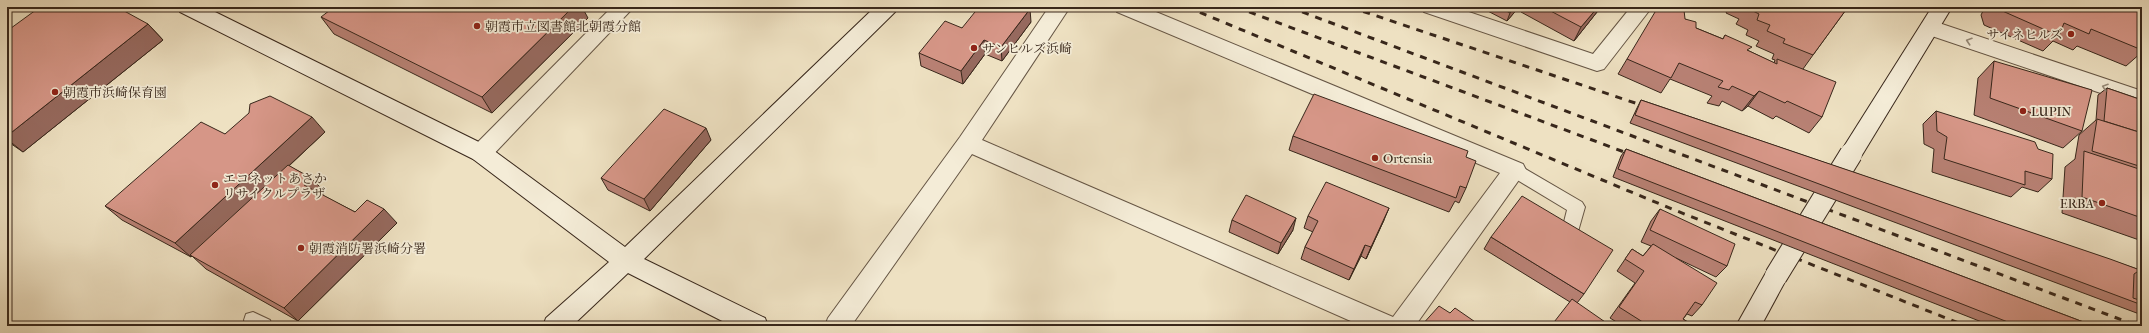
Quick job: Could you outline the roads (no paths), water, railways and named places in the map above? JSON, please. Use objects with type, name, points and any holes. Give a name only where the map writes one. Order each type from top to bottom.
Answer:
[{"type":"street","points":[[187,7],[480,153],[626,261],[756,326]]},
{"type":"street","points":[[555,326],[626,261],[888,7]]},
{"type":"street","points":[[837,326],[968,143],[1060,7]]},
{"type":"street","points":[[1124,7],[1515,170],[1401,326]]},
{"type":"street","points":[[1431,7],[1596,63],[1642,7]]},
{"type":"street","points":[[1748,326],[1776,276],[1942,7]]},
{"type":"street","points":[[480,153],[618,8]]},
{"type":"street","points":[[1930,28],[2142,99]]},
{"type":"street","points":[[968,143],[1388,326]]},
{"type":"lane","points":[[1515,170],[1576,207],[1571,230]]},
{"type":"railway","points":[[1187,7],[1672,209],[1966,326]]},
{"type":"railway","points":[[1236,7],[1635,156]]},
{"type":"railway","points":[[1289,7],[2138,326]]},
{"type":"railway","points":[[1350,7],[1650,108]]},
{"type":"place","name":"朝霞市立図書館北朝霞分館","points":[[477,26]]},
{"type":"place","name":"サイネヒルズ","points":[[2071,34]]},
{"type":"place","name":"サンヒルズ浜崎","points":[[974,48]]},
{"type":"place","name":"朝霞市浜崎保育園","points":[[55,92]]},
{"type":"place","name":"LUPIN","points":[[2023,111]]},
{"type":"place","name":"Ortensia","points":[[1375,158]]},
{"type":"place","name":"エコネットあさか リサイクルプラザ","points":[[215,185]]},
{"type":"place","name":"ERBA","points":[[2102,203]]},
{"type":"place","name":"朝霞消防署浜崎分署","points":[[301,248]]}]
